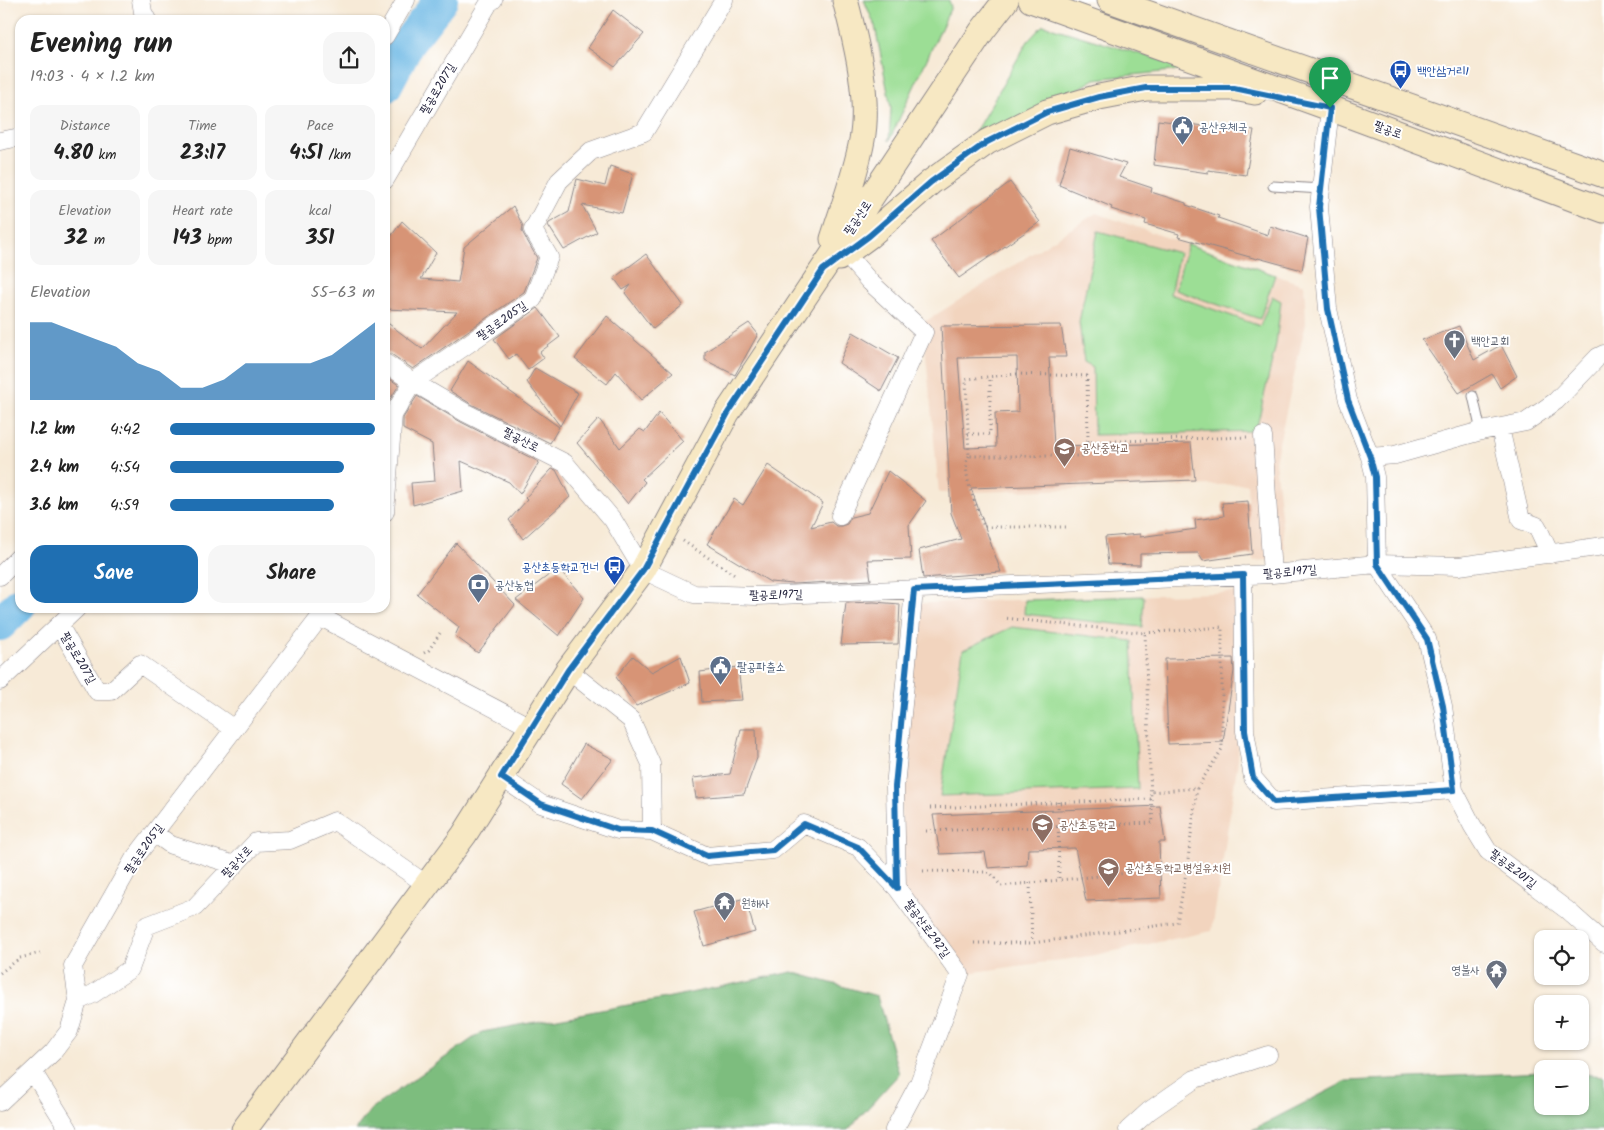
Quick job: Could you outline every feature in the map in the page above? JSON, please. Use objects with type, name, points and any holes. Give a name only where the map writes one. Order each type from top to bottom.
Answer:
[{"type":"main road","points":[[823,270],[862,139],[864,104],[860,68],[845,0]]},
{"type":"main road","name":"팔공산로","points":[[244,1130],[464,836],[568,670],[643,570],[728,413],[982,30],[1006,0]]},
{"type":"main road","name":"팔공로","points":[[1031,0],[1604,210]]},
{"type":"main road","points":[[1110,0],[1604,175]]},
{"type":"main road","points":[[823,270],[869,236],[931,182],[987,142],[1047,112],[1090,99],[1146,88],[1234,88],[1330,108]]},
{"type":"street","points":[[141,0],[144,15]]},
{"type":"street","points":[[390,27],[406,0]]},
{"type":"street","name":"팔공로207길","points":[[390,171],[489,3],[493,0]]},
{"type":"street","name":"팔공로205길","points":[[390,443],[392,415],[413,382],[533,299],[549,257],[533,230],[559,182],[591,152],[644,132],[724,0]]},
{"type":"street","points":[[1330,108],[1319,207],[1328,309],[1348,400],[1370,457],[1375,477],[1377,564]]},
{"type":"street","points":[[0,142],[15,138]]},
{"type":"street","points":[[840,516],[924,332],[870,282],[845,253]]},
{"type":"street","points":[[1370,457],[1395,455],[1481,430],[1526,422],[1556,401],[1598,357],[1604,354]]},
{"type":"street","name":"팔공산로","points":[[390,366],[466,413],[565,463],[613,520],[643,570]]},
{"type":"street","points":[[1500,428],[1521,520],[1537,526],[1550,554]]},
{"type":"street","points":[[1263,436],[1272,574]]},
{"type":"street","name":"팔공로197길","points":[[643,570],[694,594],[766,596],[1272,574],[1377,564],[1459,566],[1604,546]]},
{"type":"street","points":[[0,576],[15,561]]},
{"type":"street","name":"팔공로201길","points":[[1377,564],[1427,639],[1443,706],[1454,790],[1472,826],[1488,851],[1567,910],[1604,943]]},
{"type":"street","points":[[1243,575],[1245,731],[1253,778],[1274,802],[1454,790]]},
{"type":"street","points":[[897,888],[895,787],[914,590]]},
{"type":"street","name":"팔공로207길","points":[[0,680],[71,613]]},
{"type":"street","name":"팔공로205길","points":[[0,1102],[53,1052],[69,1031],[78,1002],[73,966],[134,859],[323,613]]},
{"type":"street","points":[[326,613],[410,663],[532,728]]},
{"type":"street","name":"팔공로207길","points":[[58,625],[97,690],[111,691],[140,664],[234,729]]},
{"type":"street","points":[[568,670],[632,720],[651,764],[652,831]]},
{"type":"street","name":"팔공산로292길","points":[[501,777],[541,804],[618,830],[652,831],[707,856],[773,850],[804,824],[858,847],[897,888],[960,974],[918,1083],[894,1130]]},
{"type":"street","name":"팔공산로","points":[[78,1002],[130,970],[146,926],[195,907],[256,842],[290,840],[335,821],[427,885]]},
{"type":"street","points":[[154,832],[171,845],[235,865]]},
{"type":"street","points":[[1128,1130],[1149,1110],[1195,1079],[1268,1055]]},
{"type":"street","points":[[33,1072],[70,1130]]},
{"type":"lane","points":[[1273,186],[1321,189]]},
{"type":"lane","points":[[1473,396],[1481,430]]},
{"type":"path","points":[[969,456],[1081,456],[1088,442],[1087,376],[1017,374],[966,379],[969,456],[966,462],[969,485],[984,527],[1066,527]]},
{"type":"path","points":[[968,434],[990,434],[990,377]]},
{"type":"path","points":[[1088,442],[1263,436]]},
{"type":"path","points":[[665,530],[766,596]]},
{"type":"path","points":[[974,943],[1032,943],[1177,923],[1187,867],[1197,788],[1222,749],[1222,627],[1145,633],[1004,618]]},
{"type":"path","points":[[410,663],[429,650],[442,630]]},
{"type":"path","points":[[926,832],[1153,823],[1145,633]]},
{"type":"path","points":[[1151,792],[1197,788]]},
{"type":"path","points":[[930,808],[1151,799]]},
{"type":"path","points":[[1058,802],[1059,880]]},
{"type":"path","points":[[923,871],[990,872],[1001,886],[1187,867]]},
{"type":"path","points":[[1030,883],[1032,943]]},
{"type":"path","points":[[0,973],[20,958],[40,954]]},
{"type":"shaded area","points":[[1096,213],[1304,285],[1306,322],[1275,461],[1286,559],[1253,561],[1247,484],[939,493],[923,323]]},
{"type":"shaded area","points":[[1244,592],[1238,760],[1212,931],[1090,956],[960,974],[897,888],[912,604],[900,604]]},
{"type":"green space","points":[[864,0],[949,0],[951,7],[889,141],[891,108],[875,26]]},
{"type":"green space","points":[[1043,25],[1190,69],[1095,79],[1016,127],[975,132],[1028,41]]},
{"type":"green space","points":[[1098,231],[1179,253],[1170,294],[1260,326],[1272,296],[1281,301],[1276,344],[1256,431],[1094,435],[1093,367],[1084,362],[1079,322]]},
{"type":"green space","points":[[1188,244],[1275,275],[1260,319],[1175,290]]},
{"type":"green space","points":[[1144,596],[1142,627],[1024,614],[1025,600]]},
{"type":"green space","points":[[1012,627],[1132,641],[1138,789],[940,796],[963,650]]},
{"type":"green space","points":[[792,972],[877,996],[899,1074],[848,1130],[355,1130],[371,1109],[482,1032],[666,998]]},
{"type":"green space","points":[[1534,1072],[1534,1115],[1589,1115],[1589,1075],[1604,1076],[1604,1130],[1252,1130],[1347,1081]]},
{"type":"building","points":[[613,10],[644,34],[615,67],[588,48]]},
{"type":"building","points":[[1158,120],[1219,128],[1219,126],[1254,130],[1246,175],[1208,170],[1208,173],[1154,165]]},
{"type":"building","points":[[1070,147],[1126,164],[1119,177],[1152,188],[1151,192],[1186,203],[1186,205],[1219,216],[1218,218],[1268,235],[1270,226],[1308,238],[1302,270],[1178,237],[1179,234],[1145,224],[1146,220],[1111,209],[1112,207],[1059,185]]},
{"type":"building","points":[[610,166],[633,174],[622,213],[582,205],[597,232],[564,250],[548,225],[549,223],[569,212],[577,179],[605,186]]},
{"type":"building","points":[[1010,182],[1040,222],[959,278],[931,241]]},
{"type":"building","points":[[513,206],[523,226],[522,231],[537,258],[524,292],[413,369],[390,354],[390,325],[422,349],[457,312],[390,309],[390,238],[402,221],[436,253],[421,279],[458,282],[464,247]]},
{"type":"building","points":[[646,254],[683,305],[653,329],[625,293],[631,285],[623,290],[614,278]]},
{"type":"building","points":[[538,308],[560,337],[540,352],[544,358],[528,370],[516,354],[509,359],[494,339]]},
{"type":"building","points":[[607,316],[673,373],[641,400],[616,372],[607,384],[575,359]]},
{"type":"building","points":[[749,323],[758,334],[735,375],[705,360],[705,352]]},
{"type":"building","name":"공산중학교","points":[[1061,325],[1066,357],[1049,357],[1054,446],[1191,443],[1195,480],[971,488],[1001,572],[923,578],[919,550],[961,539],[951,513],[941,326]],"holes":[[[1017,357],[1018,412],[995,413],[996,447],[965,448],[958,358]]]},
{"type":"building","name":"백안교회","points":[[1459,326],[1474,360],[1501,345],[1517,376],[1500,388],[1492,374],[1459,393],[1422,340]]},
{"type":"building","points":[[853,332],[898,358],[881,391],[839,363]]},
{"type":"building","points":[[468,361],[559,427],[550,443],[471,404],[450,391]]},
{"type":"building","points":[[535,368],[578,393],[560,426],[527,382]]},
{"type":"building","points":[[390,379],[399,385],[390,399]]},
{"type":"building","points":[[417,396],[461,422],[539,462],[520,494],[509,482],[461,461],[463,491],[413,505],[411,483],[435,481],[432,444],[403,429],[403,418]]},
{"type":"building","points":[[659,413],[683,441],[642,479],[645,482],[628,504],[577,443],[599,419],[620,448],[640,429],[645,432]]},
{"type":"building","points":[[768,465],[823,503],[811,527],[831,522],[836,526],[841,526],[847,524],[851,517],[868,513],[888,471],[926,501],[909,525],[911,559],[868,560],[871,580],[793,584],[770,582],[707,544],[734,499],[743,505]]},
{"type":"building","points":[[552,469],[556,470],[570,497],[523,539],[509,520],[527,500],[525,498]]},
{"type":"building","points":[[1248,501],[1252,554],[1203,561],[1198,553],[1140,554],[1140,565],[1108,564],[1105,537],[1140,534],[1140,537],[1196,529],[1195,520],[1224,516],[1222,503]]},
{"type":"building","points":[[456,543],[515,605],[478,653],[455,636],[459,627],[417,594]]},
{"type":"building","points":[[558,568],[584,598],[559,636],[516,600]]},
{"type":"building","points":[[874,602],[900,604],[898,644],[841,645],[846,603]]},
{"type":"building","points":[[633,656],[652,672],[681,656],[690,683],[636,706],[616,677]]},
{"type":"building","points":[[1233,658],[1234,671],[1223,742],[1168,744],[1165,659]]},
{"type":"building","name":"팔공파출소","points":[[738,667],[742,700],[702,702],[700,672]]},
{"type":"building","points":[[741,729],[756,729],[757,758],[744,794],[696,798],[693,778],[730,774]]},
{"type":"building","points":[[584,744],[613,759],[582,799],[561,784]]},
{"type":"building","name":"공산초등학교","points":[[1160,806],[1165,842],[1159,842],[1161,898],[1086,901],[1075,848],[1028,849],[1027,865],[988,868],[985,852],[940,854],[933,815]]},
{"type":"building","name":"원해사","points":[[745,898],[755,932],[704,946],[694,912]]},
{"type":"waterway","points":[[390,76],[407,44],[441,0]]},
{"type":"waterway","points":[[0,624],[15,609]]},
{"type":"place","name":"백안삼거리1","points":[[1401,90]]},
{"type":"place","name":"공산우체국","points":[[1183,146]]},
{"type":"place","name":"백안교회","points":[[1455,360]]},
{"type":"place","name":"공산중학교","points":[[1065,467]]},
{"type":"place","name":"공산초등학교건너","points":[[615,586]]},
{"type":"place","name":"공산농협","points":[[479,604]]},
{"type":"place","name":"팔공파출소","points":[[721,686]]},
{"type":"place","name":"공산초등학교","points":[[1043,844]]},
{"type":"place","name":"공산초등학교병설유치원","points":[[1109,887]]},
{"type":"place","name":"원해사","points":[[725,922]]},
{"type":"place","name":"영불사","points":[[1496,989]]},
{"type":"route","points":[[1146,88],[1234,88],[1330,108],[1319,207],[1328,309],[1348,400],[1370,457],[1375,477],[1377,564],[1427,639],[1443,706],[1454,790],[1274,802],[1253,778],[1245,731],[1243,575],[914,590],[895,787],[897,888],[858,847],[804,824],[773,850],[707,856],[652,831],[618,830],[541,804],[501,777],[568,670],[643,570],[728,413],[823,270],[869,236],[931,182],[987,142],[1047,112],[1099,97],[1146,88]]}]
